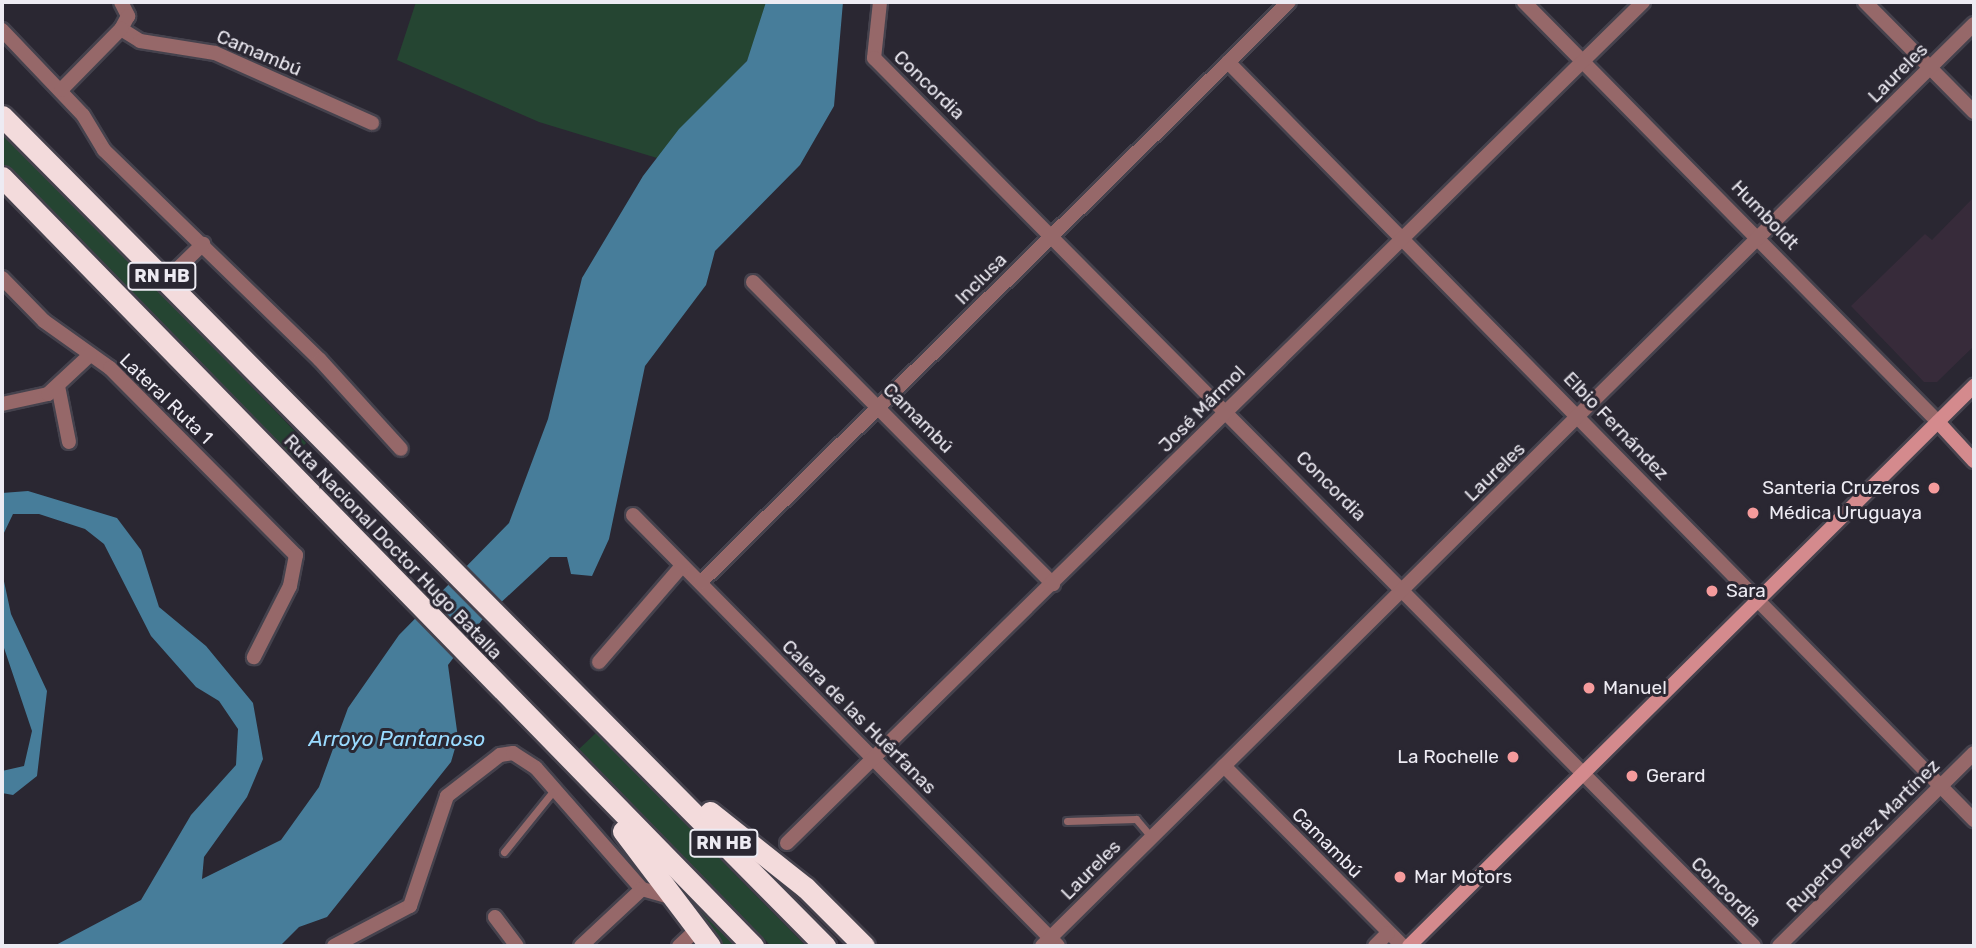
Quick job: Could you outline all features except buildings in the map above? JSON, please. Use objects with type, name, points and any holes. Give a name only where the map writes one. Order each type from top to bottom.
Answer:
[{"type":"highway","name":"Ruta Nacional Doctor Hugo Batalla","points":[[2,116],[323,436],[825,946]]},
{"type":"highway","name":"Ruta Nacional Doctor Hugo Batalla","points":[[2,177],[588,781],[753,946]]},
{"type":"highway","points":[[623,739],[806,888],[864,946]]},
{"type":"highway","points":[[588,781],[710,946]]},
{"type":"main road","points":[[1409,946],[1757,598],[1974,386]]},
{"type":"main road","name":"Humboldt","points":[[1938,422],[1974,461]]},
{"type":"street","points":[[61,90],[121,29],[128,16],[121,2]]},
{"type":"street","name":"Concordia","points":[[880,2],[874,58],[1054,233],[1405,588],[1581,774],[1754,946]]},
{"type":"street","name":"Inclusa","points":[[699,583],[1289,2]]},
{"type":"street","name":"Humboldt","points":[[1524,2],[1585,59],[1938,422]]},
{"type":"street","name":"José Mármol","points":[[787,843],[1228,409],[1405,240],[1643,2]]},
{"type":"street","points":[[1865,2],[1974,113]]},
{"type":"street","name":"Laureles","points":[[1050,944],[1152,837],[1761,238],[1974,24]]},
{"type":"street","name":"Camambú","points":[[121,29],[140,41],[215,53],[372,123]]},
{"type":"street","points":[[2,30],[61,90],[104,150],[203,244],[401,449]]},
{"type":"street","name":"Elbio Fernández","points":[[1228,62],[1580,416],[1974,820]]},
{"type":"street","points":[[166,279],[203,244]]},
{"type":"street","name":"Lateral Ruta 1","points":[[2,278],[44,321],[90,355],[296,555],[290,586],[254,657]]},
{"type":"street","name":"Camambú","points":[[753,282],[1053,584]]},
{"type":"street","points":[[2,404],[20,404],[58,386],[90,355]]},
{"type":"street","points":[[58,386],[69,442]]},
{"type":"street","name":"Calera de las Huérfanas","points":[[633,515],[1050,944]]},
{"type":"street","points":[[599,662],[682,566]]},
{"type":"street","points":[[334,946],[410,906],[447,796],[487,764],[513,753],[555,789],[642,889],[673,898]]},
{"type":"street","name":"Ruperto Pérez Martínez","points":[[1779,946],[1974,754]]},
{"type":"street","name":"Camambú","points":[[1224,766],[1403,946]]},
{"type":"street","points":[[582,946],[642,889]]},
{"type":"street","points":[[495,917],[517,946]]},
{"type":"street","points":[[679,946],[696,930]]},
{"type":"street","points":[[1375,946],[1388,933]]},
{"type":"lane","points":[[503,852],[555,789]]},
{"type":"lane","points":[[1067,821],[1136,820],[1152,837]]},
{"type":"shaded area","points":[[1974,197],[1974,346],[1937,382],[1924,382],[1851,306],[1925,234],[1932,240]]},
{"type":"green space","points":[[416,2],[766,2],[766,14],[747,61],[657,158],[539,122],[397,60]]},
{"type":"green space","points":[[2,128],[306,443],[280,468],[2,180]]},
{"type":"green space","points":[[597,732],[806,946],[771,946],[578,750]]},
{"type":"green space","points":[[658,864],[741,946],[722,946]]},
{"type":"water","name":"Arroyo Pantanoso","points":[[766,2],[843,2],[834,106],[800,165],[715,251],[706,285],[645,366],[609,539],[592,576],[571,574],[567,557],[550,557],[482,620],[448,665],[458,738],[451,762],[327,917],[299,927],[280,946],[54,946],[141,900],[191,815],[236,765],[238,729],[219,701],[196,687],[151,636],[104,544],[85,529],[39,514],[13,514],[2,537],[2,493],[28,491],[117,518],[141,550],[159,607],[206,646],[253,703],[263,759],[247,797],[204,857],[202,879],[281,840],[319,787],[348,708],[399,635],[509,523],[548,419],[582,278],[643,176],[679,129],[747,61]]},
{"type":"water","points":[[2,572],[11,614],[47,691],[37,776],[13,795],[2,793],[2,771],[24,766],[32,731],[2,642]]},
{"type":"place","name":"Santeria Cruzeros","points":[[1934,488]]},
{"type":"place","name":"Médica Uruguaya","points":[[1753,513]]},
{"type":"place","name":"Sara","points":[[1712,591]]},
{"type":"place","name":"Manuel","points":[[1589,688]]},
{"type":"place","name":"La Rochelle","points":[[1513,757]]},
{"type":"place","name":"Gerard","points":[[1632,776]]},
{"type":"place","name":"Mar Motors","points":[[1400,877]]}]
